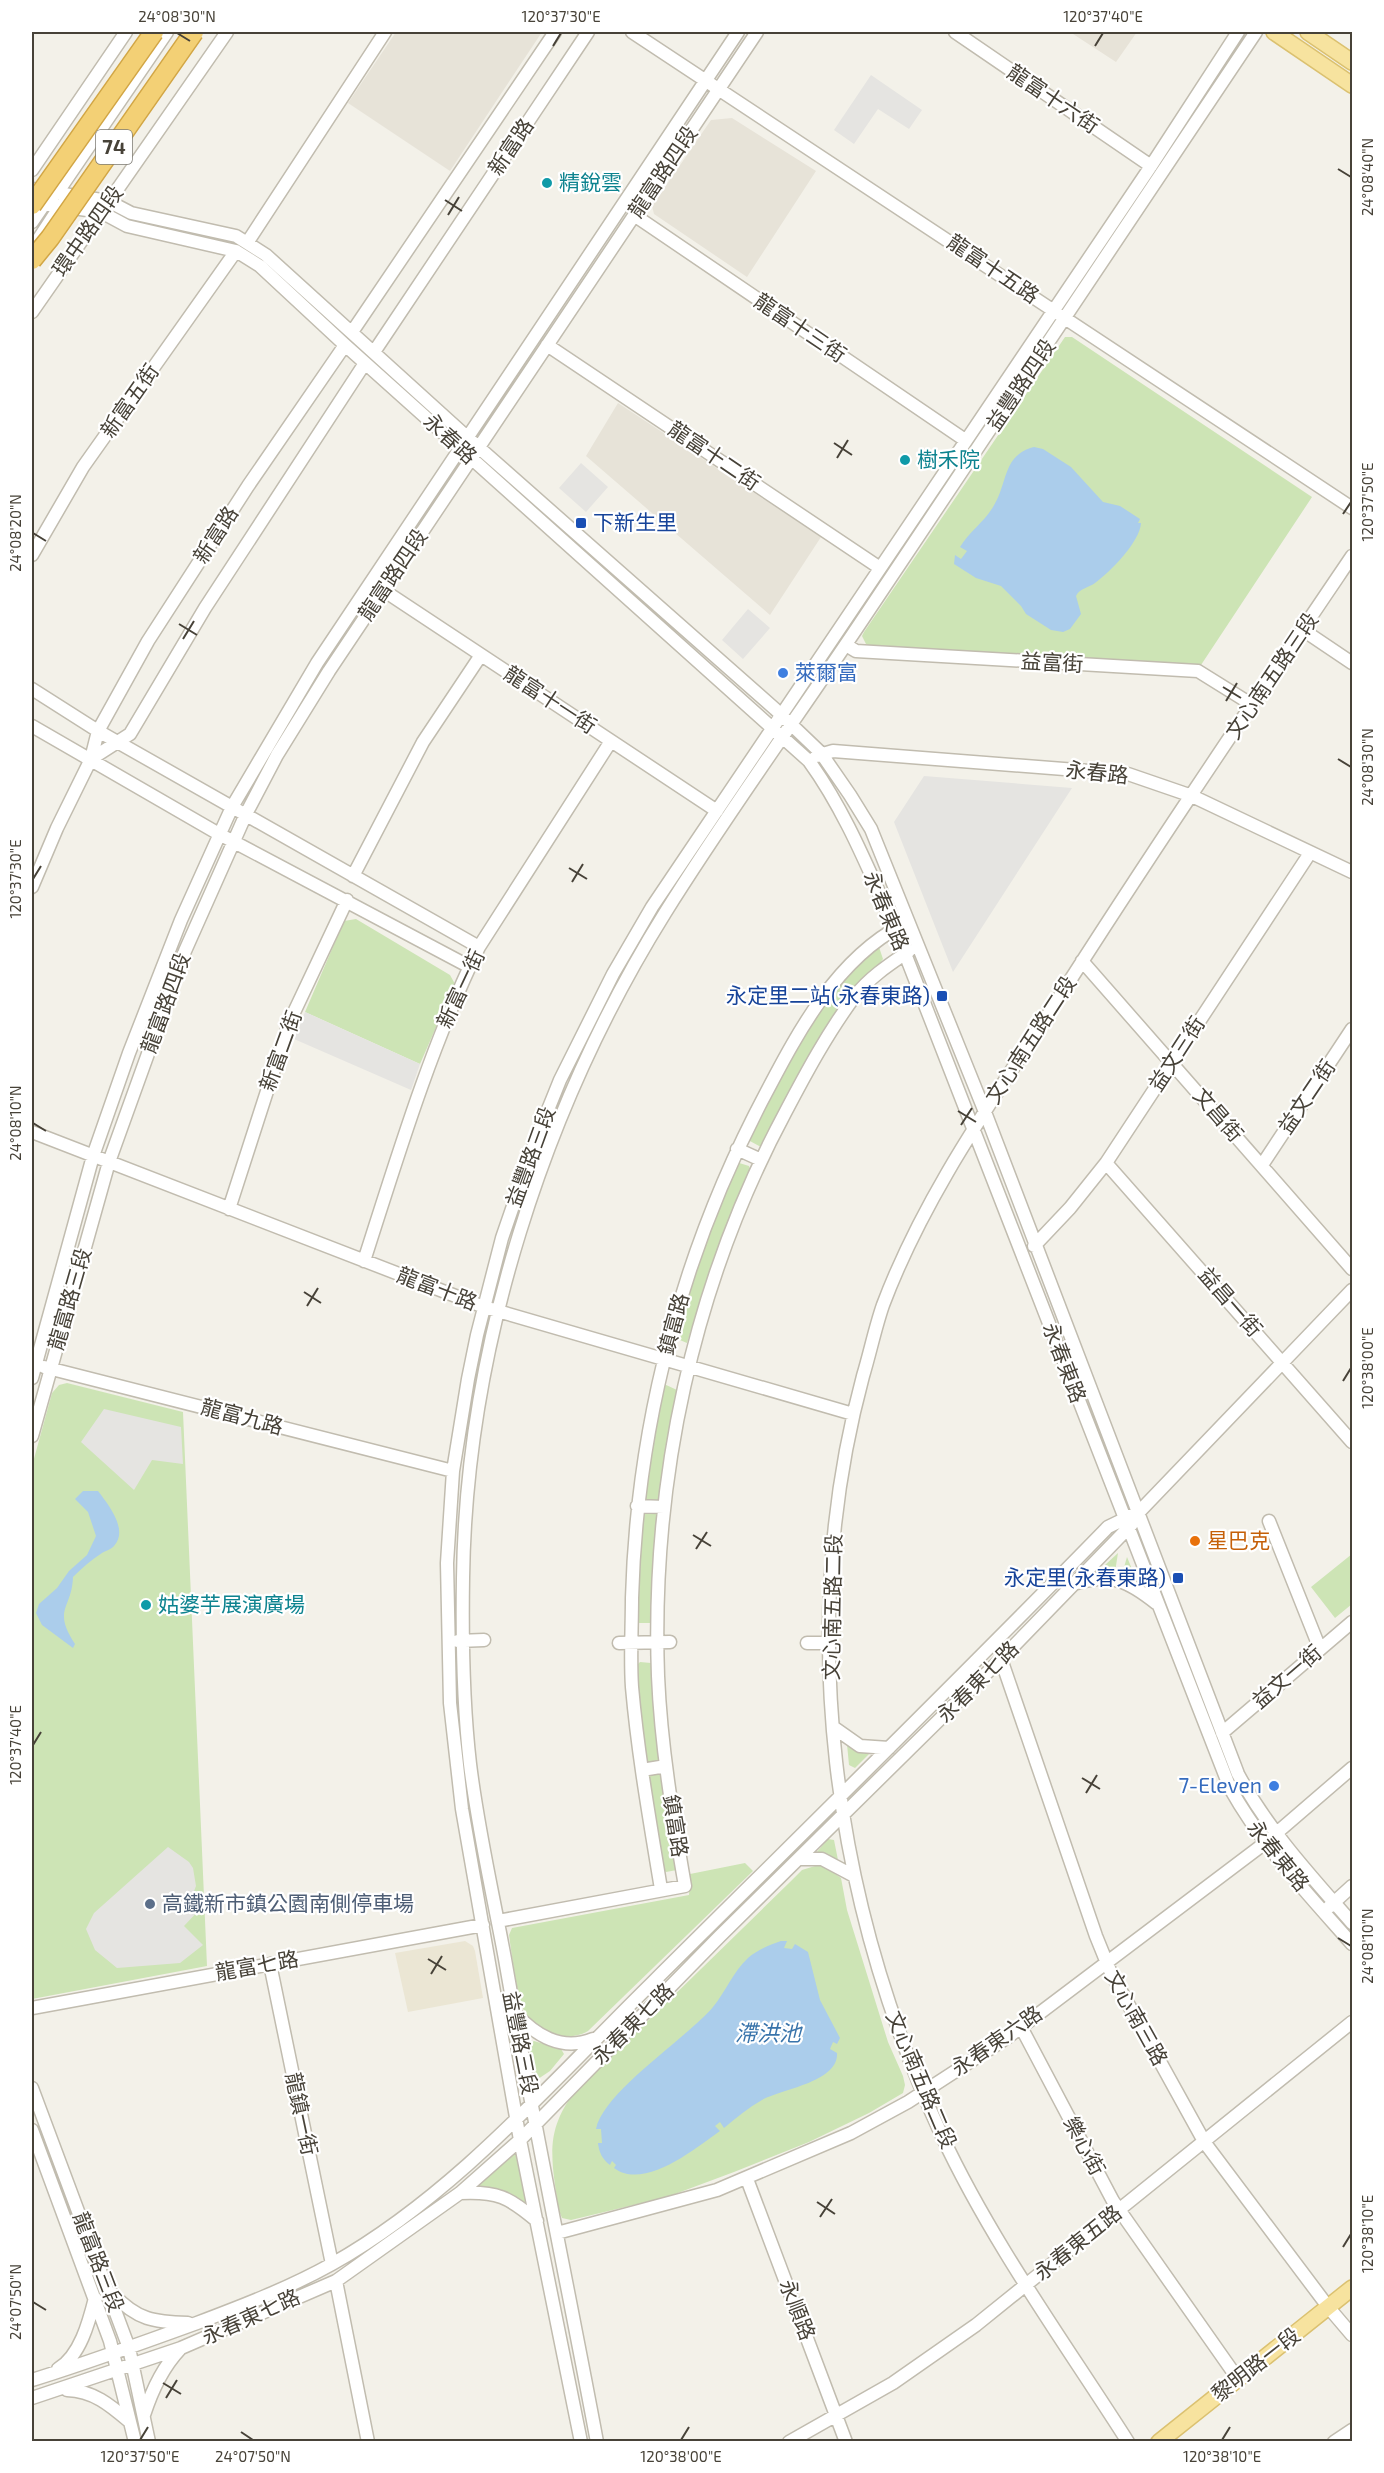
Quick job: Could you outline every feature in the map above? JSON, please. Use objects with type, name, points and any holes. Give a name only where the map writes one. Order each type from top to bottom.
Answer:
[{"type":"highway","name":"74","points":[[36,203],[154,32]]},
{"type":"highway","name":"74","points":[[32,260],[50,238],[194,32]]},
{"type":"main road","points":[[1274,32],[1353,85]]},
{"type":"main road","points":[[1308,32],[1353,62]]},
{"type":"main road","name":"黎明路一段","points":[[1159,2442],[1353,2288]]},
{"type":"street","points":[[32,170],[126,32]]},
{"type":"street","name":"環中路四段","points":[[32,249],[58,200],[167,32]]},
{"type":"street","name":"環中路四段","points":[[73,196],[188,32]]},
{"type":"street","name":"環中路四段","points":[[32,312],[227,32]]},
{"type":"street","points":[[247,243],[385,32]]},
{"type":"street","name":"新富路","points":[[352,333],[555,32]]},
{"type":"street","name":"新富路","points":[[374,352],[588,32]]},
{"type":"street","name":"龍富十五路","points":[[632,32],[1353,508]]},
{"type":"street","name":"龍富路四段","points":[[93,1156],[129,1053],[181,920],[232,807],[317,663],[738,32]]},
{"type":"street","name":"龍富路四段","points":[[110,1162],[185,951],[232,841],[277,755],[328,671],[757,32]]},
{"type":"street","name":"龍富十六街","points":[[955,32],[1151,166]]},
{"type":"street","name":"益豐路四段","points":[[772,728],[1151,166],[1238,32]]},
{"type":"street","name":"益豐路四段","points":[[783,737],[1256,32]]},
{"type":"street","name":"永春路","points":[[32,189],[58,200],[101,212],[127,226],[236,251],[260,266],[460,449],[809,761]]},
{"type":"street","name":"永春路","points":[[58,200],[73,196],[108,201],[131,213],[236,236],[266,255],[478,447],[782,715],[821,753],[833,751],[930,757],[1128,774],[1192,796],[1353,872]]},
{"type":"street","name":"環中路四段","points":[[32,222],[36,203],[58,200]]},
{"type":"street","name":"龍富十三街","points":[[634,215],[965,440]]},
{"type":"street","name":"新富五街","points":[[32,555],[83,467],[236,251]]},
{"type":"street","name":"新富路","points":[[91,759],[98,731],[148,641],[345,345]]},
{"type":"street","name":"龍富十二街","points":[[547,345],[880,568]]},
{"type":"street","name":"新富路","points":[[91,759],[130,734],[204,608],[365,363]]},
{"type":"street","name":"文心南五路三段","points":[[1192,796],[1251,704],[1353,556]]},
{"type":"street","name":"龍富十一街","points":[[383,590],[717,811]]},
{"type":"street","points":[[1303,630],[1353,663]]},
{"type":"street","name":"益富街","points":[[846,645],[856,651],[1198,671],[1251,704]]},
{"type":"street","points":[[353,876],[423,742],[481,655]]},
{"type":"street","points":[[32,689],[98,731],[479,947]]},
{"type":"street","points":[[32,726],[219,834],[470,967]]},
{"type":"street","name":"益豐路三段","points":[[581,2442],[520,2140],[458,1775],[450,1703],[448,1642],[447,1563],[453,1472],[468,1379],[484,1307],[512,1209],[560,1080],[613,974],[652,908],[772,728]]},
{"type":"street","name":"益豐路三段","points":[[597,2442],[486,1865],[469,1756],[463,1641],[464,1542],[472,1450],[498,1311],[524,1216],[541,1165],[569,1097],[594,1043],[664,914],[783,737]]},
{"type":"street","name":"新富一街","points":[[364,1261],[431,1056],[479,947],[611,741]]},
{"type":"street","points":[[809,761],[821,753]]},
{"type":"street","name":"永春東路","points":[[821,753],[871,829],[985,1112],[1034,1246],[1139,1512],[1238,1774],[1276,1833],[1353,1923]]},
{"type":"street","points":[[32,887],[57,828],[91,759]]},
{"type":"street","name":"永春東路","points":[[809,761],[853,834],[895,928],[1230,1788],[1265,1843],[1353,1944]]},
{"type":"street","name":"文心南五路二段","points":[[1128,2442],[1027,2284],[964,2179],[922,2092],[898,2031],[880,1976],[854,1876],[833,1727],[829,1643],[834,1525],[853,1414],[883,1306],[918,1227],[950,1167],[1082,961],[1192,796]]},
{"type":"street","name":"益文三街","points":[[1034,1246],[1070,1208],[1106,1163],[1310,853]]},
{"type":"street","name":"新富二街","points":[[229,1209],[288,1023],[347,900]]},
{"type":"street","name":"鎮富路","points":[[908,921],[872,942],[835,981],[786,1054],[737,1149],[714,1202],[677,1306],[663,1360],[637,1506],[626,1643],[642,1770],[661,1889],[685,1886],[666,1766],[658,1678],[664,1643],[666,1476],[688,1367],[728,1236],[761,1160],[806,1074],[856,995],[886,967],[918,946]]},
{"type":"street","name":"文昌街","points":[[1082,961],[1353,1269]]},
{"type":"street","name":"益文二街","points":[[1262,1165],[1353,1029]]},
{"type":"street","name":"龍富十路","points":[[32,1132],[484,1307],[853,1414]]},
{"type":"street","points":[[737,1149],[761,1160]]},
{"type":"street","name":"龍富路三段","points":[[32,1378],[33,1364],[93,1156]]},
{"type":"street","name":"龍富路三段","points":[[32,1436],[110,1162]]},
{"type":"street","name":"益昌一街","points":[[1106,1163],[1353,1442]]},
{"type":"street","name":"永春東七路","points":[[32,2398],[181,2348],[336,2281],[460,2193],[520,2140],[594,2062],[1002,1659],[1076,1583],[1126,1525],[1353,1290]]},
{"type":"street","name":"龍富九路","points":[[33,1364],[453,1472]]},
{"type":"street","points":[[637,1506],[664,1508]]},
{"type":"street","points":[[1269,1521],[1320,1649]]},
{"type":"street","name":"永春東七路","points":[[32,2380],[129,2348],[252,2302],[332,2264],[399,2219],[452,2178],[517,2117],[841,1796],[1108,1527],[1126,1525]]},
{"type":"street","points":[[1076,1583],[1099,1578],[1117,1579],[1132,1586],[1157,1604]]},
{"type":"street","name":"益文一街","points":[[1222,1733],[1353,1622]]},
{"type":"street","points":[[448,1642],[484,1640]]},
{"type":"street","points":[[626,1643],[664,1643]]},
{"type":"street","points":[[807,1643],[829,1643]]},
{"type":"street","name":"文心南三路","points":[[1002,1659],[1106,1962],[1205,2143],[1329,2308],[1353,2335]]},
{"type":"street","points":[[833,1727],[860,1746],[889,1748]]},
{"type":"street","name":"鎮富路","points":[[642,1770],[666,1766]]},
{"type":"street","name":"永春東六路","points":[[557,2233],[707,2193],[747,2179],[851,2133],[922,2092],[1021,2027],[1265,1843],[1353,1768]]},
{"type":"street","points":[[799,1859],[822,1859],[854,1876]]},
{"type":"street","points":[[1324,1911],[1353,1886]]},
{"type":"street","points":[[498,1921],[661,1889]]},
{"type":"street","name":"龍富七路","points":[[32,2008],[483,1925]]},
{"type":"street","name":"龍鎮一街","points":[[270,1964],[332,2264]]},
{"type":"street","points":[[514,2012],[536,2033],[549,2040],[582,2043],[597,2037]]},
{"type":"street","name":"永春東五路","points":[[789,2442],[892,2383],[941,2351],[1205,2143],[1353,2022]]},
{"type":"street","name":"樂心街","points":[[1021,2027],[1119,2210],[1238,2379]]},
{"type":"street","name":"龍富路三段","points":[[32,2088],[129,2348],[149,2442]]},
{"type":"street","name":"龍富路三段","points":[[32,2130],[114,2353],[135,2442]]},
{"type":"street","name":"永順路","points":[[747,2179],[846,2442]]},
{"type":"street","points":[[460,2193],[482,2192],[500,2195],[511,2200],[537,2221]]},
{"type":"street","points":[[336,2281],[368,2442]]},
{"type":"street","points":[[108,2289],[136,2314],[148,2319],[195,2323]]},
{"type":"street","points":[[50,2374],[63,2366],[73,2353],[84,2333],[95,2297]]},
{"type":"street","points":[[144,2416],[158,2379],[181,2348]]},
{"type":"street","points":[[57,2390],[81,2391],[98,2397],[130,2422]]},
{"type":"street","points":[[1334,2442],[1353,2430]]},
{"type":"shaded area","points":[[396,32],[542,32],[450,171],[348,103]]},
{"type":"shaded area","points":[[1070,32],[1137,32],[1116,62]]},
{"type":"shaded area","points":[[871,75],[922,110],[909,129],[878,109],[854,144],[834,130]]},
{"type":"shaded area","points":[[732,118],[816,171],[747,277],[654,214],[652,206],[711,120]]},
{"type":"shaded area","points":[[618,403],[821,537],[770,615],[586,456]]},
{"type":"shaded area","points":[[581,463],[608,487],[586,512],[559,488]]},
{"type":"shaded area","points":[[748,609],[770,628],[743,659],[722,640]]},
{"type":"shaded area","points":[[924,776],[1072,788],[953,972],[894,822]]},
{"type":"shaded area","points":[[305,1012],[420,1064],[411,1090],[294,1039]]},
{"type":"shaded area","points":[[104,1409],[181,1427],[183,1464],[152,1460],[134,1490],[81,1442]]},
{"type":"shaded area","name":"高鐵新市鎮公園南側停車場","points":[[168,1847],[189,1862],[193,1868],[196,1886],[191,1899],[200,1909],[184,1926],[203,1945],[180,1963],[117,1968],[95,1950],[86,1929],[94,1913]]},
{"type":"shaded area","points":[[465,1941],[473,1946],[475,1951],[483,1998],[408,2012],[395,1953]]},
{"type":"green space","points":[[1065,337],[1072,337],[1312,497],[1201,665],[871,647],[866,644],[862,636],[864,632]]},
{"type":"green space","points":[[356,919],[450,975],[455,984],[420,1064],[305,1012],[344,921]]},
{"type":"green space","points":[[878,944],[883,959],[805,1065],[761,1147],[748,1140],[792,1057],[826,1003],[852,969]]},
{"type":"green space","points":[[736,1162],[749,1166],[750,1169],[710,1272],[687,1343],[675,1338],[694,1272]]},
{"type":"green space","points":[[67,1383],[183,1412],[207,1966],[32,1999],[32,1466],[52,1393],[59,1385]]},
{"type":"green space","points":[[664,1384],[677,1390],[666,1447],[660,1500],[657,1503],[644,1499],[647,1469]]},
{"type":"green space","points":[[643,1511],[659,1514],[651,1623],[638,1623],[638,1556]]},
{"type":"green space","points":[[1118,1553],[1115,1572],[1105,1570],[1105,1565]]},
{"type":"green space","points":[[1352,1554],[1352,1604],[1335,1618],[1311,1587]]},
{"type":"green space","points":[[1127,1557],[1134,1574],[1131,1576],[1122,1574]]},
{"type":"green space","points":[[640,1662],[651,1663],[653,1666],[660,1762],[647,1765],[644,1759],[637,1665]]},
{"type":"green space","points":[[847,1744],[870,1753],[855,1768],[849,1765]]},
{"type":"green space","points":[[660,1771],[663,1773],[677,1870],[666,1872],[663,1870],[647,1774]]},
{"type":"green space","points":[[828,1839],[834,1840],[838,1860],[816,1853]]},
{"type":"green space","points":[[745,1863],[753,1871],[588,2031],[572,2036],[556,2035],[541,2028],[528,2018],[521,2002],[516,1978],[509,1935],[512,1928],[689,1895],[690,1874]]},
{"type":"green space","points":[[824,1866],[841,1878],[847,1910],[888,2042],[903,2076],[905,2085],[903,2093],[869,2113],[809,2142],[667,2197],[571,2220],[562,2218],[555,2185],[552,2148],[556,2127],[573,2094],[802,1870]]},
{"type":"green space","points":[[534,2041],[561,2049],[564,2054],[550,2071],[538,2079],[534,2075],[528,2045]]},
{"type":"green space","points":[[517,2149],[527,2204],[500,2189],[477,2187]]},
{"type":"water","points":[[1034,447],[1043,449],[1071,467],[1103,502],[1120,506],[1140,519],[1138,523],[1141,523],[1136,539],[1116,564],[1095,583],[1078,593],[1076,596],[1081,614],[1070,629],[1063,632],[1051,630],[1026,614],[1001,586],[976,578],[954,564],[955,555],[961,559],[967,551],[960,547],[993,507],[1011,463],[1024,451]]},
{"type":"water","points":[[83,1491],[98,1491],[115,1517],[119,1532],[118,1540],[113,1547],[94,1558],[73,1577],[64,1616],[68,1632],[75,1644],[73,1648],[42,1625],[36,1613],[39,1604],[87,1555],[96,1536],[88,1512],[75,1499]]},
{"type":"water","name":"滯洪池","points":[[787,1941],[784,1948],[792,1949],[795,1944],[808,1952],[820,2000],[840,2038],[837,2044],[833,2042],[830,2049],[837,2053],[835,2063],[819,2078],[762,2100],[724,2128],[720,2122],[715,2126],[720,2131],[669,2165],[640,2174],[626,2174],[614,2168],[616,2165],[612,2161],[610,2165],[605,2160],[598,2146],[598,2143],[602,2143],[601,2129],[596,2129],[602,2114],[630,2082],[713,2007],[748,1958],[763,1948]]},
{"type":"place","name":"精銳雲","points":[[547,183]]},
{"type":"place","name":"樹禾院","points":[[905,460]]},
{"type":"place","name":"下新生里","points":[[581,523]]},
{"type":"place","name":"萊爾富","points":[[783,673]]},
{"type":"place","name":"永定里二站(永春東路)","points":[[942,996]]},
{"type":"place","name":"星巴克","points":[[1195,1541]]},
{"type":"place","name":"永定里(永春東路)","points":[[1178,1578]]},
{"type":"place","name":"姑婆芋展演廣場","points":[[146,1605]]},
{"type":"place","name":"7-Eleven","points":[[1274,1786]]},
{"type":"place","name":"高鐵新市鎮公園南側停車場","points":[[150,1904]]}]
